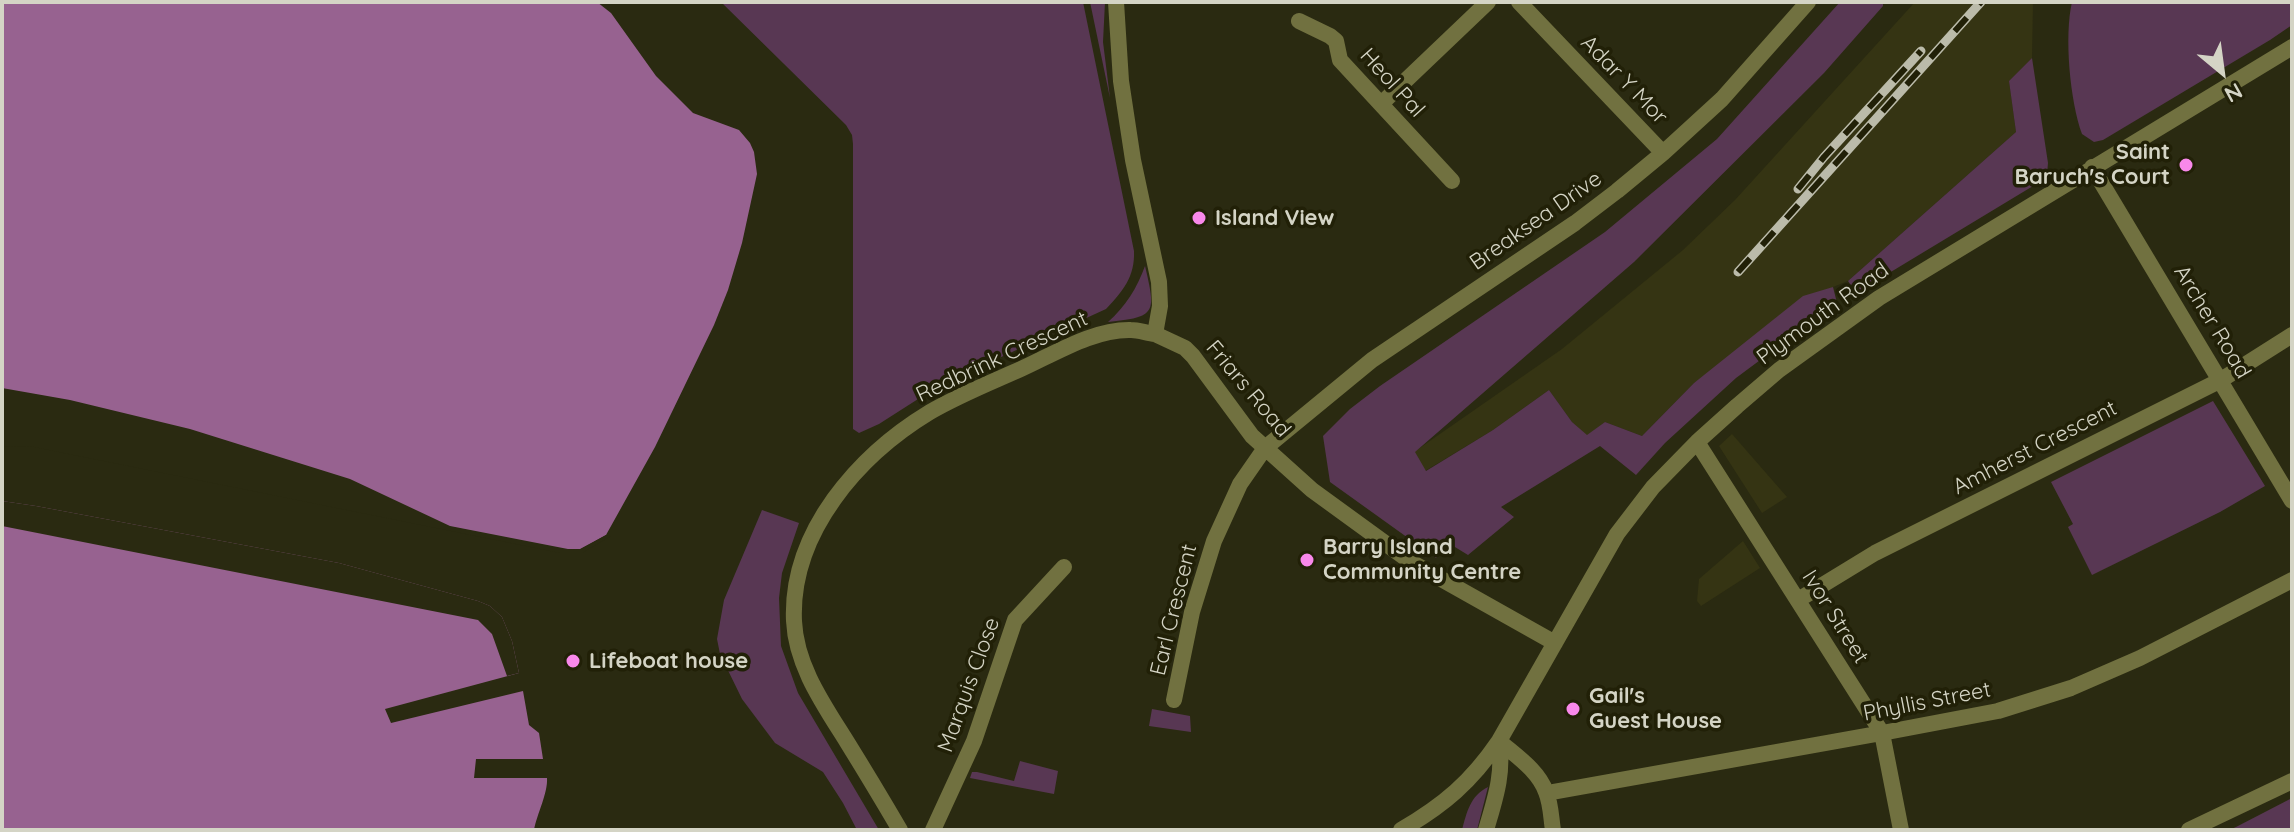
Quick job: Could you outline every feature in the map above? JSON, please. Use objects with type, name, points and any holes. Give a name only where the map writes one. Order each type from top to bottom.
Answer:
[{"type":"street","points":[[1116,2],[1123,94],[1133,160],[1159,282],[1160,306],[1155,334]]},
{"type":"street","points":[[1119,37],[1124,2]]},
{"type":"street","points":[[1381,104],[1488,2]]},
{"type":"street","name":"Adar Y Mor","points":[[1519,2],[1663,153]]},
{"type":"street","name":"Breaksea Drive","points":[[1265,448],[1372,360],[1575,223],[1663,153],[1745,75],[1808,2]]},
{"type":"street","name":"Heol Pal","points":[[1299,21],[1336,41],[1340,60],[1452,181]]},
{"type":"street","name":"Plymouth Road","points":[[1499,741],[1617,534],[1653,487],[1697,442],[1779,370],[1892,289],[2292,47]]},
{"type":"street","name":"Archer Road","points":[[2092,167],[2292,501]]},
{"type":"street","name":"Redbrink Crescent","points":[[900,830],[818,693],[799,647],[794,621],[796,594],[803,561],[815,531],[845,486],[876,451],[933,410],[1092,337],[1132,330],[1155,334]]},
{"type":"street","name":"Friars Road","points":[[1155,334],[1185,348],[1239,420],[1312,490],[1411,562],[1555,643]]},
{"type":"street","name":"Amherst Crescent","points":[[1798,600],[1875,553],[2221,380],[2292,335]]},
{"type":"street","name":"Ivor Street","points":[[1697,442],[1882,733],[1901,830]]},
{"type":"street","name":"Earl Crescent","points":[[1174,700],[1192,612],[1214,541],[1240,484],[1265,448]]},
{"type":"street","name":"Marquis Close","points":[[933,830],[974,741],[1015,620],[1064,567]]},
{"type":"street","name":"Phyllis Street","points":[[1547,793],[1998,711],[2071,688],[2140,658],[2292,580]]},
{"type":"street","points":[[1499,741],[1534,772],[1547,793],[1553,830]]},
{"type":"street","points":[[1401,830],[1461,789],[1499,741]]},
{"type":"street","points":[[1486,830],[1501,777],[1499,741]]},
{"type":"street","points":[[2189,830],[2292,781]]},
{"type":"shaded area","points":[[2,2],[597,2],[611,13],[656,76],[693,113],[739,130],[754,152],[757,174],[742,243],[714,325],[655,447],[606,535],[580,549],[561,549],[34,443],[2,442]]},
{"type":"shaded area","points":[[721,2],[1083,2],[1134,251],[1130,276],[1123,290],[1106,309],[940,385],[879,424],[859,433],[853,429],[852,135],[846,125]]},
{"type":"shaded area","points":[[1090,2],[1105,2],[1103,42],[1110,98]]},
{"type":"shaded area","points":[[1840,2],[1883,2],[1883,6],[1824,73],[1634,262],[1415,452],[1426,471],[1493,430],[1549,390],[1572,422],[1587,435],[1605,422],[1642,436],[1694,383],[1803,296],[1833,287],[1837,303],[1736,378],[1665,443],[1636,475],[1600,446],[1501,507],[1514,517],[1468,555],[1450,544],[1436,558],[1330,482],[1323,436],[1350,409],[1605,232],[1717,139]]},
{"type":"shaded area","points":[[1915,2],[2033,2],[2032,58],[2009,81],[2016,132],[1848,281],[1833,287],[1694,383],[1642,436],[1605,422],[1587,436],[1572,422],[1549,390],[1493,430],[1425,471],[1414,452],[1562,349],[1683,250],[1735,200]]},
{"type":"shaded area","points":[[2072,2],[2292,2],[2292,25],[2103,140],[2094,142],[2082,134],[2071,87],[2068,32]]},
{"type":"shaded area","points":[[2032,58],[2048,163],[2047,174],[2038,183],[1856,293],[1848,281],[2016,132],[2009,81]]},
{"type":"shaded area","points":[[1145,266],[1151,294],[1149,310],[1136,318],[1108,322],[1130,296]]},
{"type":"shaded area","points":[[2213,401],[2265,486],[2220,512],[2092,575],[2068,527],[2073,524],[2051,482]]},
{"type":"shaded area","points":[[1732,434],[1787,497],[1762,513],[1719,446]]},
{"type":"shaded area","points":[[2,501],[339,563],[490,606],[502,617],[512,641],[519,673],[385,709],[391,723],[523,691],[529,725],[539,733],[543,759],[476,759],[474,778],[547,778],[534,830],[2,830]]},
{"type":"shaded area","points":[[762,510],[799,523],[782,573],[779,598],[781,646],[798,693],[879,830],[857,830],[823,772],[775,743],[742,699],[720,654],[717,639],[724,600]]},
{"type":"shaded area","points":[[1743,541],[1760,568],[1701,606],[1697,601],[1699,579]]},
{"type":"shaded area","points":[[1152,709],[1190,716],[1191,732],[1149,726]]},
{"type":"shaded area","points":[[1020,761],[1058,771],[1054,794],[970,778],[972,772],[977,772],[1014,781]]},
{"type":"shaded area","points":[[1488,787],[1477,830],[1462,830],[1473,800]]},
{"type":"shaded area","points":[[2292,798],[2292,830],[2229,830],[2236,827]]},
{"type":"pier","points":[[2,388],[70,400],[190,429],[350,479],[450,526],[573,550],[581,549],[606,535],[611,536],[582,553],[560,553],[34,447],[2,446]]},
{"type":"pier","points":[[2,501],[339,563],[478,601],[490,606],[502,617],[512,641],[519,673],[507,676],[492,634],[478,620],[2,526]]},
{"type":"railway","points":[[1738,272],[1981,2]]},
{"type":"railway","points":[[1798,189],[1921,51]]},
{"type":"place","name":"Saint Baruch's Court","points":[[2186,165]]},
{"type":"place","name":"Island View","points":[[1199,218]]},
{"type":"place","name":"Barry Island Community Centre","points":[[1307,560]]},
{"type":"place","name":"Lifeboat house","points":[[573,661]]},
{"type":"place","name":"Gail's Guest House","points":[[1573,709]]}]
